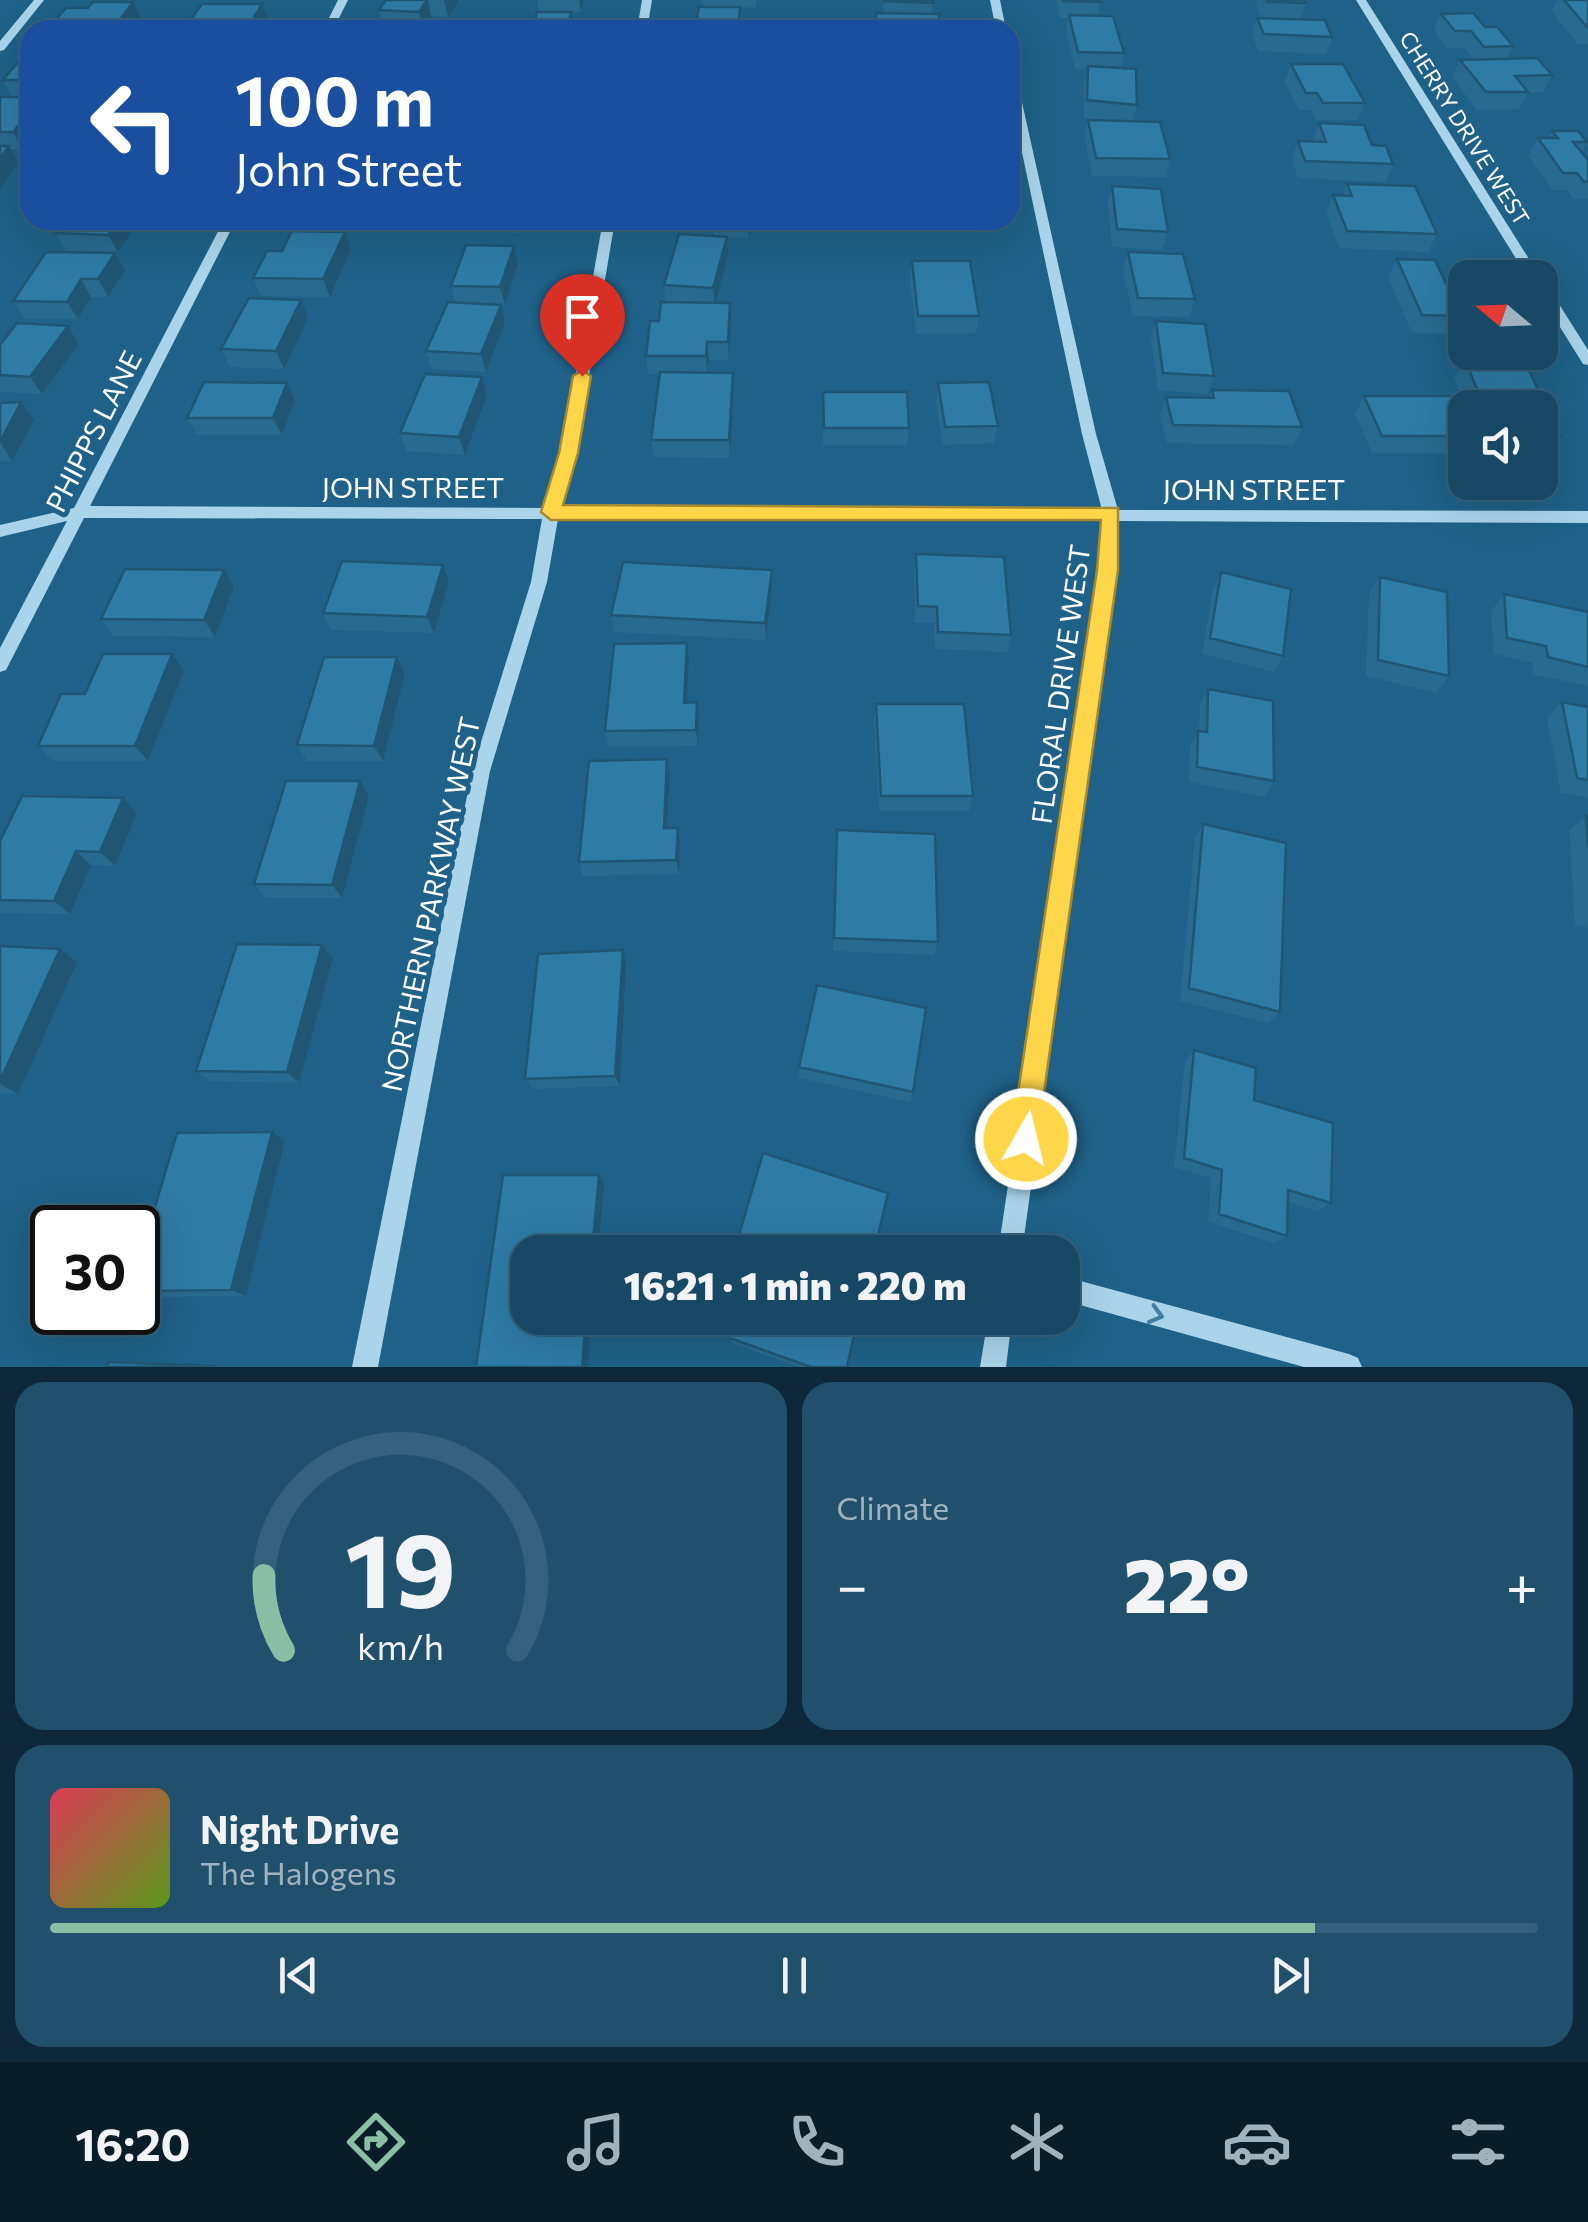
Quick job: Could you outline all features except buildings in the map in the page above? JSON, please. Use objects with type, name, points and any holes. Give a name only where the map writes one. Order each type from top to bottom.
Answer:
[{"type":"street","points":[[23,20],[39,0]]},
{"type":"street","name":"CHERRY DRIVE WEST","points":[[1361,0],[1524,260]]},
{"type":"street","points":[[0,48],[20,23]]},
{"type":"street","name":"FLORAL DRIVE WEST","points":[[1012,1235],[1108,570],[1111,513],[1089,434],[1020,117]]},
{"type":"street","name":"PHIPPS LANE","points":[[0,666],[225,230]]},
{"type":"street","name":"NORTHERN PARKWAY WEST","points":[[364,1367],[481,771],[539,582],[551,512],[569,453],[607,230]]},
{"type":"street","points":[[1558,314],[1588,361]]},
{"type":"street","name":"JOHN STREET","points":[[0,531],[79,512],[1588,516]]},
{"type":"street","points":[[1080,1293],[1349,1367]]},
{"type":"street","points":[[993,1367],[998,1335]]},
{"type":"route","points":[[582,376],[569,453],[551,512],[1111,513],[1108,570],[1026,1139]]}]
